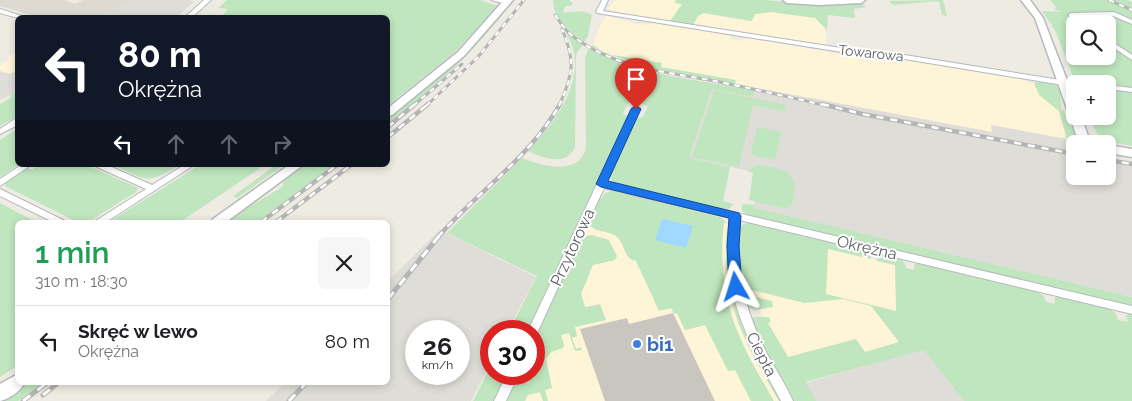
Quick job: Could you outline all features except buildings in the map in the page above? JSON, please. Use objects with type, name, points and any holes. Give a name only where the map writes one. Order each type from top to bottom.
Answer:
[{"type":"street","points":[[190,15],[208,0]]},
{"type":"street","points":[[494,0],[508,1]]},
{"type":"street","name":"Towarowa","points":[[605,0],[599,12],[847,51],[892,55],[1063,82]]},
{"type":"street","points":[[787,0],[819,2],[861,0]]},
{"type":"street","points":[[1025,0],[1039,18],[1066,90]]},
{"type":"street","points":[[390,111],[462,54],[508,1]]},
{"type":"street","points":[[0,10],[15,15]]},
{"type":"street","points":[[1071,15],[1114,14],[1132,22]]},
{"type":"street","points":[[1116,47],[1132,58]]},
{"type":"street","points":[[1116,87],[1132,90]]},
{"type":"street","name":"Przytorowa","points":[[538,320],[636,109]]},
{"type":"street","points":[[0,132],[15,123]]},
{"type":"street","points":[[1116,150],[1132,153]]},
{"type":"street","points":[[0,183],[24,167]]},
{"type":"street","points":[[105,167],[152,188]]},
{"type":"street","points":[[103,220],[187,167]]},
{"type":"street","points":[[221,220],[295,168]]},
{"type":"street","name":"Okrężna","points":[[601,184],[1132,310]]},
{"type":"street","points":[[0,192],[56,220]]},
{"type":"street","name":"Ciepła","points":[[735,216],[733,262],[739,303],[752,334],[787,401]]},
{"type":"street","points":[[0,394],[15,383]]},
{"type":"street","points":[[500,401],[508,385]]},
{"type":"shaded area","points":[[0,0],[64,0],[75,4],[83,0],[132,0],[103,15],[31,15],[0,6]]},
{"type":"shaded area","points":[[132,0],[189,0],[194,2],[178,15],[103,15]]},
{"type":"shaded area","points":[[615,0],[687,0],[671,22],[611,11],[608,8]]},
{"type":"shaded area","points":[[756,9],[815,17],[824,25],[826,45],[687,24],[695,12],[750,21]]},
{"type":"shaded area","points":[[606,16],[638,24],[647,25],[653,23],[727,34],[731,39],[738,41],[748,38],[883,61],[892,57],[1019,78],[1030,83],[1051,84],[1068,135],[1066,135],[1066,138],[991,125],[992,132],[657,69],[659,63],[607,54],[593,45]]},
{"type":"shaded area","points":[[15,54],[15,71],[10,74],[0,71],[0,65],[7,61],[8,57]]},
{"type":"shaded area","points":[[0,71],[10,74],[15,71],[15,92],[0,100]]},
{"type":"shaded area","points":[[756,88],[992,132],[991,125],[1066,139],[1066,185],[1116,185],[1116,163],[1132,166],[1132,297],[754,208],[758,173],[689,158],[712,89],[752,97]]},
{"type":"shaded area","points":[[607,192],[617,192],[720,217],[726,221],[729,228],[730,278],[736,310],[781,401],[507,401],[514,385],[545,385],[544,320],[599,198],[601,199]]},
{"type":"shaded area","points":[[440,230],[536,277],[513,320],[480,320],[480,383],[471,401],[266,401],[283,385],[390,385],[390,279]]},
{"type":"shaded area","points":[[763,233],[895,265],[897,317],[924,349],[799,384],[771,336],[752,293],[747,240]]},
{"type":"shaded area","points":[[924,349],[964,401],[817,401],[805,383]]},
{"type":"green space","points":[[227,0],[480,0],[498,6],[455,52],[390,103],[390,15],[223,15],[228,9],[218,8]]},
{"type":"green space","points":[[511,0],[514,0],[471,51],[439,82],[390,123],[390,115],[464,54]]},
{"type":"green space","points":[[553,0],[569,0],[573,3],[571,6],[565,6],[563,12],[582,12],[592,15],[588,36],[584,42],[559,19]]},
{"type":"green space","points":[[676,0],[765,0],[819,5],[862,3],[866,7],[854,9],[855,18],[828,15],[827,30],[815,18],[771,12],[755,14],[752,21],[704,13],[698,16],[693,25],[670,21],[682,4],[674,3]]},
{"type":"green space","points":[[943,0],[947,16],[942,15],[939,1],[893,5],[889,1]]},
{"type":"green space","points":[[1050,0],[1128,0],[1132,2],[1132,146],[1116,143],[1116,135],[1099,135],[1094,125],[1116,125],[1116,75],[1072,75],[1069,65],[1116,65],[1116,15],[1066,15],[1066,58],[1055,30],[1051,25],[1053,24],[1050,23],[1042,11],[1061,12],[1053,9],[1057,8]]},
{"type":"green space","points":[[565,30],[583,45],[577,52],[576,58],[575,147],[566,157],[554,159],[528,151],[555,118],[569,93],[575,66],[574,52]]},
{"type":"green space","points":[[589,48],[628,65],[649,71],[755,90],[752,97],[712,89],[689,158],[730,167],[723,201],[733,204],[729,209],[721,209],[618,185],[612,181],[610,174],[635,119],[643,117],[648,106],[629,101],[623,113],[628,118],[532,320],[515,320],[537,276],[447,233],[522,158],[539,164],[560,167],[569,166],[583,156],[586,146],[585,58]]},
{"type":"green space","points":[[611,55],[662,63],[661,67],[736,80],[735,84],[680,74]]},
{"type":"green space","points":[[1034,83],[1054,84],[1060,88],[1061,110],[1064,111],[1066,116],[1066,125],[1070,125],[1079,135],[1066,136],[1059,111],[1039,95]]},
{"type":"green space","points":[[714,90],[786,105],[785,111],[753,105],[739,167],[692,157]]},
{"type":"green space","points":[[15,92],[15,117],[0,126],[0,104],[12,97],[10,96]]},
{"type":"green space","points":[[757,127],[781,132],[775,160],[755,156],[751,152]]},
{"type":"green space","points":[[15,130],[15,167],[0,177],[0,140]]},
{"type":"green space","points":[[761,165],[780,169],[790,174],[793,179],[794,192],[790,207],[783,208],[749,200],[753,173],[747,171]]},
{"type":"green space","points":[[36,167],[91,167],[138,188],[136,192],[91,220],[73,220],[5,186],[6,182],[28,168],[32,170]]},
{"type":"green space","points":[[118,167],[176,167],[152,178],[140,177]]},
{"type":"green space","points":[[197,167],[262,167],[183,220],[112,220]]},
{"type":"green space","points":[[273,167],[281,167],[237,198],[233,196]]},
{"type":"green space","points":[[301,167],[331,167],[260,220],[226,220],[243,208],[245,209],[279,189],[283,186],[283,182]]},
{"type":"green space","points":[[612,191],[720,217],[727,223],[724,223],[723,274],[732,317],[749,357],[774,401],[751,401],[735,370],[728,371],[705,325],[685,330],[677,313],[674,314],[671,308],[659,311],[636,261],[629,257],[619,239],[612,234],[592,228],[588,221],[599,198],[601,199],[605,193]]},
{"type":"green space","points":[[0,203],[32,220],[15,220],[15,367],[0,377]]},
{"type":"green space","points":[[742,205],[755,205],[755,208],[1132,297],[1132,307],[749,216],[742,211]]},
{"type":"green space","points":[[752,223],[866,250],[871,255],[871,259],[828,249],[826,294],[896,311],[895,265],[877,261],[877,257],[881,254],[900,259],[906,268],[914,270],[914,265],[918,263],[1038,292],[1044,296],[1046,302],[1055,304],[1054,299],[1057,296],[1110,308],[1116,314],[1118,320],[1128,322],[1126,316],[1129,313],[1132,314],[1132,401],[964,401],[924,350],[805,382],[817,401],[792,401],[752,326],[751,322],[754,317],[769,317],[771,322],[768,323],[788,357],[856,339],[865,352],[899,342],[871,306],[843,299],[805,303],[747,289],[740,285],[738,228],[743,224]]},
{"type":"green space","points":[[727,227],[729,228],[728,254],[730,278],[740,319],[748,339],[781,401],[779,401],[755,358],[737,318],[727,276]]},
{"type":"green space","points":[[592,235],[609,240],[617,256],[615,260],[593,265],[581,294],[585,307],[600,304],[606,320],[575,327],[577,336],[572,338],[576,349],[581,347],[582,350],[575,351],[569,333],[561,335],[563,348],[551,352],[546,359],[552,388],[545,390],[548,401],[543,401],[540,392],[528,395],[525,401],[507,401],[514,385],[545,385],[544,320],[580,239],[584,236]]},
{"type":"green space","points":[[748,295],[772,301],[773,307],[752,309],[743,299]]},
{"type":"green space","points":[[19,385],[40,385],[18,401],[0,401],[0,399]]},
{"type":"green space","points":[[481,385],[502,385],[494,401],[473,401]]},
{"type":"water","points":[[662,219],[693,226],[686,248],[655,240]]},
{"type":"railway","points":[[426,106],[478,57],[524,0]]},
{"type":"railway","points":[[1109,0],[1132,10]]},
{"type":"railway","points":[[555,15],[569,33],[602,54],[620,61],[658,71],[715,81],[827,106]]},
{"type":"railway","points":[[559,105],[571,68],[569,50],[562,29]]},
{"type":"railway","points":[[413,106],[462,64]]},
{"type":"railway","points":[[390,125],[415,104]]},
{"type":"railway","points":[[390,135],[428,104]]},
{"type":"railway","points":[[822,104],[862,114],[1066,152]]},
{"type":"railway","points":[[438,237],[534,141],[559,105]]},
{"type":"railway","points":[[1116,161],[1132,164]]},
{"type":"railway","points":[[264,220],[334,167]]},
{"type":"railway","points":[[279,220],[348,167]]},
{"type":"railway","points":[[390,297],[439,236]]},
{"type":"railway","points":[[23,401],[44,385]]},
{"type":"railway","points":[[43,395],[55,385]]},
{"type":"railway","points":[[289,401],[304,385]]},
{"type":"place","name":"bi1","points":[[637,344]]},
{"type":"route","points":[[636,109],[601,184],[735,216],[733,246],[736,287]]}]
